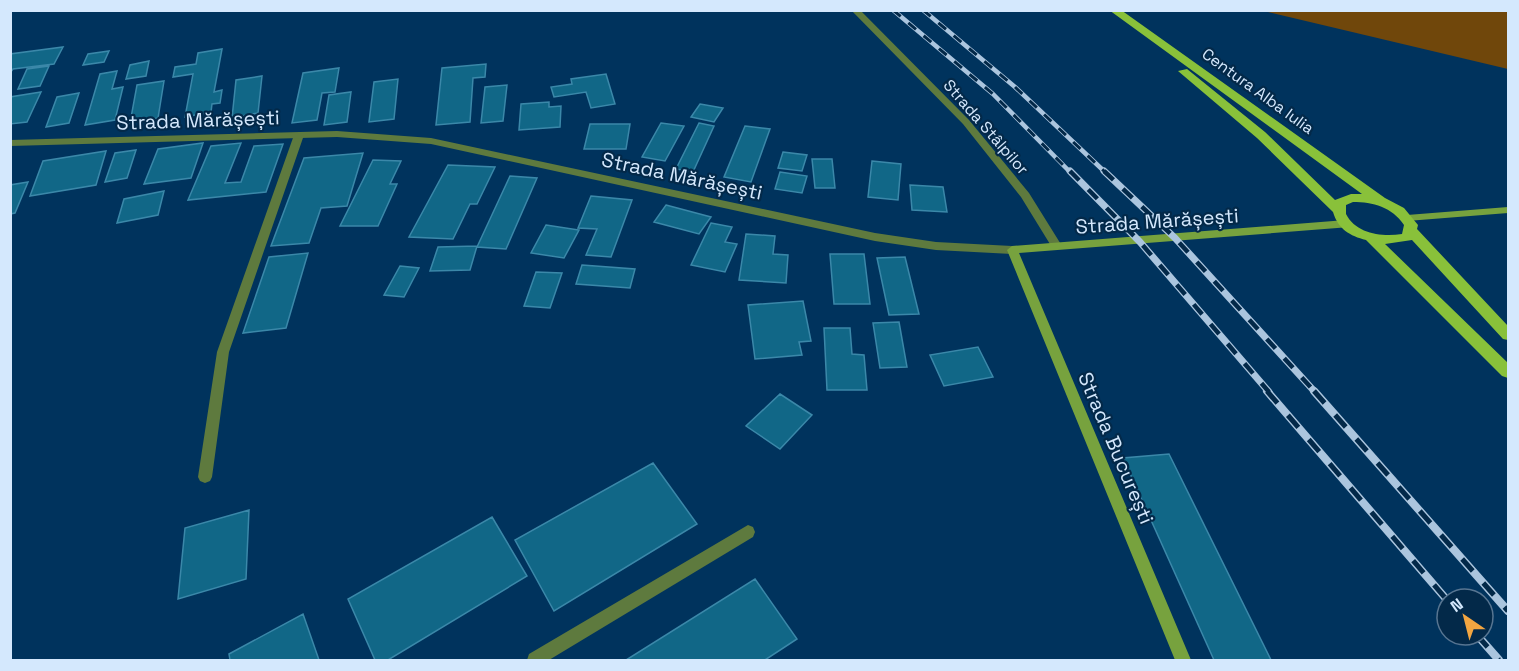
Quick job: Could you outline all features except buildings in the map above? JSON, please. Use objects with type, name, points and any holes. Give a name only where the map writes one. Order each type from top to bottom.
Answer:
[{"type":"main road","name":"Centura Alba Iulia","points":[[1108,10],[1234,111],[1338,210],[1346,224]]},
{"type":"main road","name":"Centura Alba Iulia","points":[[1114,10],[1380,201],[1409,225]]},
{"type":"main road","points":[[1338,210],[1340,203],[1351,198],[1380,201]]},
{"type":"main road","points":[[1409,225],[1509,210]]},
{"type":"main road","name":"Strada Mărășești","points":[[1012,250],[1346,224]]},
{"type":"main road","points":[[1346,224],[1371,238],[1509,372]]},
{"type":"main road","points":[[1371,238],[1401,240],[1408,237],[1409,225]]},
{"type":"main road","points":[[1409,225],[1509,334]]},
{"type":"main road","name":"Strada București","points":[[1012,250],[1183,660]]},
{"type":"street","name":"Strada Stâlpilor","points":[[855,10],[966,122],[1025,195],[1056,246]]},
{"type":"street","points":[[205,477],[223,352],[299,135]]},
{"type":"street","name":"Strada Mărășești","points":[[10,143],[382,135],[431,141],[875,237],[936,246],[1012,250]]},
{"type":"street","points":[[536,660],[748,532]]},
{"type":"shaded area","points":[[1264,11],[1508,11],[1508,69]]},
{"type":"railway","points":[[893,10],[993,94],[1071,173]]},
{"type":"railway","points":[[923,10],[1015,87],[1106,173]]},
{"type":"railway","points":[[1070,171],[1140,242],[1269,392]]},
{"type":"railway","points":[[1104,171],[1175,238],[1315,392]]},
{"type":"railway","points":[[1267,391],[1436,587]]},
{"type":"railway","points":[[1314,391],[1508,611]]},
{"type":"railway","points":[[1488,647],[1499,660]]}]
